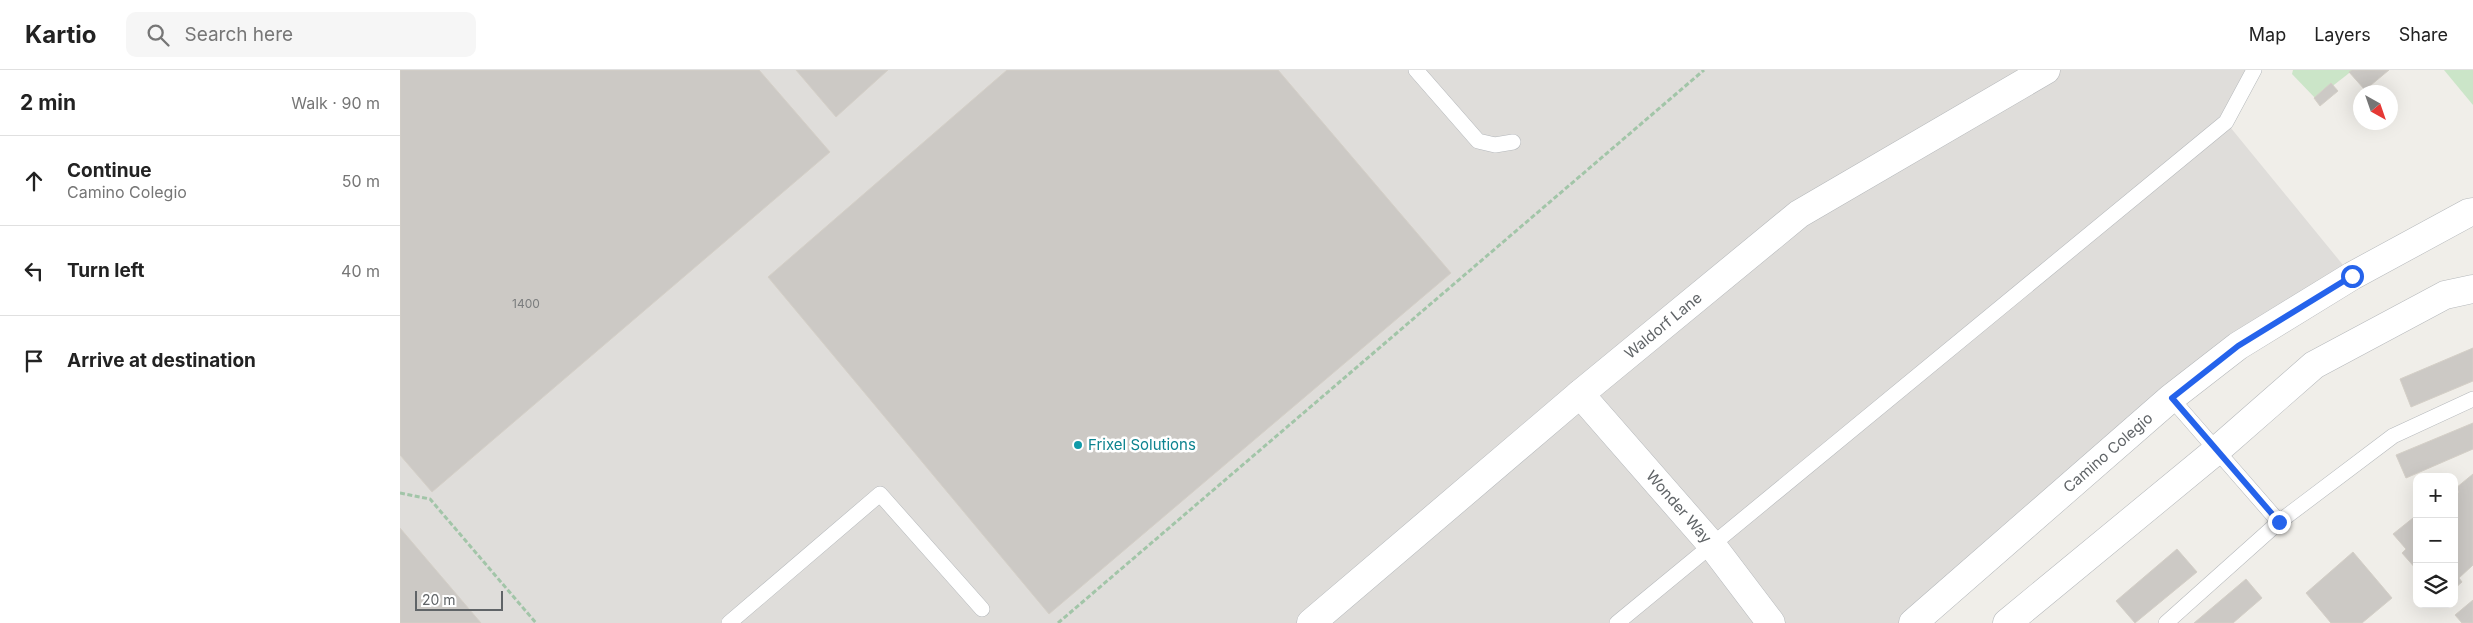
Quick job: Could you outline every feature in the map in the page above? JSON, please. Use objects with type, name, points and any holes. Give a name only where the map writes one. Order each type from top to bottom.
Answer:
[{"type":"street","name":"Waldorf Lane","points":[[1311,623],[1580,394],[1799,214],[2046,70]]},
{"type":"street","name":"Camino Colegio","points":[[1913,623],[2172,398],[2238,346],[2352,276],[2473,212]]},
{"type":"street","points":[[2007,623],[2217,450],[2314,365],[2445,295],[2473,289]]},
{"type":"street","name":"Wonder Way","points":[[1580,394],[1711,544],[1771,623]]},
{"type":"lane","points":[[1416,70],[1478,141],[1495,145],[1513,142]]},
{"type":"lane","points":[[1617,623],[2226,122],[2254,70]]},
{"type":"lane","points":[[2172,398],[2279,522]]},
{"type":"lane","points":[[2166,623],[2279,522],[2393,436],[2473,400]]},
{"type":"lane","points":[[730,623],[880,494],[982,609]]},
{"type":"path","points":[[1058,623],[1704,70]]},
{"type":"path","points":[[400,493],[430,499],[536,623]]},
{"type":"shaded area","points":[[400,70],[2254,70],[2226,122],[2352,276],[2238,346],[1913,623],[400,623]]},
{"type":"green space","points":[[2293,70],[2353,70],[2316,99],[2292,74]]},
{"type":"green space","points":[[2444,70],[2473,70],[2473,105]]},
{"type":"building","points":[[400,70],[759,70],[830,152],[432,492],[400,455]]},
{"type":"building","points":[[796,70],[888,70],[836,117]]},
{"type":"building","name":"Frixel Solutions","points":[[1007,70],[1278,70],[1451,273],[1049,614],[768,277]]},
{"type":"building","points":[[2352,70],[2389,70],[2371,85],[2361,85],[2349,72]]},
{"type":"building","points":[[2331,83],[2338,91],[2320,106],[2314,98]]},
{"type":"building","points":[[2473,348],[2473,381],[2411,407],[2400,379]]},
{"type":"building","points":[[2473,423],[2473,449],[2418,473],[2413,473],[2413,475],[2406,478],[2396,455]]},
{"type":"building","points":[[2473,474],[2473,565],[2459,578],[2462,582],[2458,586],[2459,492],[2458,486]]},
{"type":"building","points":[[2413,518],[2413,565],[2402,553],[2406,549],[2393,534]]},
{"type":"building","points":[[400,528],[481,623],[400,623]]},
{"type":"building","points":[[2177,549],[2197,572],[2135,623],[2116,601]]},
{"type":"building","points":[[2353,552],[2392,598],[2362,623],[2331,623],[2306,593]]},
{"type":"building","points":[[2246,579],[2262,598],[2233,623],[2194,623]]},
{"type":"building","points":[[2473,600],[2473,623],[2462,623],[2455,615]]},
{"type":"place","name":"Frixel Solutions","points":[[1078,445]]},
{"type":"route","points":[[2279,522],[2172,398],[2238,346],[2352,276]]}]
